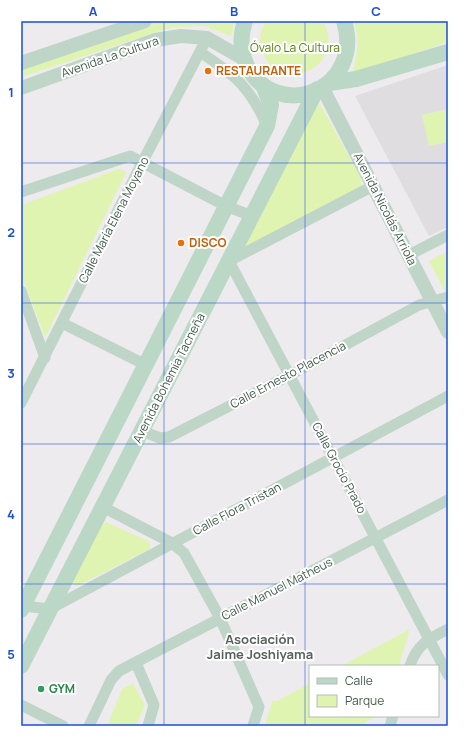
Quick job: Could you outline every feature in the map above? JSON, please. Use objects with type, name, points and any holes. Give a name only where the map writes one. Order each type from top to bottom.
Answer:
[{"type":"main road","points":[[245,21],[242,30],[241,44],[244,58],[252,73],[263,85],[276,92],[289,95],[303,94],[448,52]]},
{"type":"main road","points":[[323,87],[342,66],[348,50],[348,33],[344,21]]},
{"type":"main road","points":[[22,605],[267,126],[271,105],[263,85]]},
{"type":"main road","name":"Avenida Bohemia Tacneña","points":[[21,666],[252,216],[323,87]]},
{"type":"street","name":"Avenida La Cultura","points":[[21,63],[145,21]]},
{"type":"street","name":"Avenida La Cultura","points":[[21,88],[155,40],[181,36],[208,38],[244,58]]},
{"type":"street","name":"Calle María Elena Moyano","points":[[21,403],[143,161],[208,38]]},
{"type":"street","points":[[200,52],[231,73],[246,89],[260,109],[267,126]]},
{"type":"street","name":"Avenida Nicolás Arriola","points":[[323,87],[448,332]]},
{"type":"street","points":[[21,192],[127,156],[143,161],[226,206],[252,216]]},
{"type":"street","points":[[229,261],[373,186]]},
{"type":"street","points":[[409,255],[448,235]]},
{"type":"street","name":"Calle Grocio Prado","points":[[229,261],[448,675]]},
{"type":"street","points":[[21,291],[45,358]]},
{"type":"street","name":"Calle Ernesto Placencia","points":[[142,431],[160,438],[170,437],[290,375],[419,305],[448,297]]},
{"type":"street","points":[[62,323],[146,365]]},
{"type":"street","name":"Calle Flora Tristan","points":[[50,609],[448,396]]},
{"type":"street","name":"Calle Manuel Matheus","points":[[89,726],[115,675],[220,618],[448,500]]},
{"type":"street","points":[[103,507],[172,544],[184,554],[220,618],[259,707],[253,726]]},
{"type":"street","points":[[22,605],[50,609]]},
{"type":"street","points":[[410,665],[414,654],[429,639],[448,628]]},
{"type":"street","points":[[136,663],[154,705],[148,726]]},
{"type":"street","points":[[21,705],[63,726]]},
{"type":"shaded area","points":[[448,65],[448,227],[429,236],[355,96]]},
{"type":"green space","points":[[162,21],[234,21],[232,34],[230,36],[205,26],[172,27],[21,77],[21,68]]},
{"type":"green space","name":"Óvalo La Cultura","points":[[266,21],[323,21],[329,37],[327,52],[320,63],[309,71],[296,74],[282,73],[271,65],[262,51],[260,39],[262,28]]},
{"type":"green space","points":[[354,21],[448,21],[448,42],[352,74],[357,48],[357,35]]},
{"type":"green space","points":[[320,104],[361,178],[361,188],[248,250],[241,247],[313,111]]},
{"type":"green space","points":[[448,109],[448,142],[429,146],[422,115]]},
{"type":"green space","points":[[121,168],[126,173],[45,338],[21,274],[21,205]]},
{"type":"green space","points":[[448,251],[448,293],[446,294],[429,261]]},
{"type":"green space","points":[[106,522],[150,542],[150,549],[77,586],[72,584],[101,526]]},
{"type":"green space","points":[[410,629],[399,665],[343,665]]},
{"type":"green space","points":[[133,683],[145,705],[136,726],[107,726],[122,689]]},
{"type":"green space","points":[[309,684],[309,717],[377,717],[367,721],[365,725],[367,726],[264,726],[273,700],[277,701]]},
{"type":"place","name":"RESTAURANTE","points":[[208,71]]},
{"type":"place","name":"DISCO","points":[[181,243]]},
{"type":"place","name":"GYM","points":[[41,689]]},
{"type":"district","name":"Asociación Jaime Joshiyama","points":[[260,646]]}]
